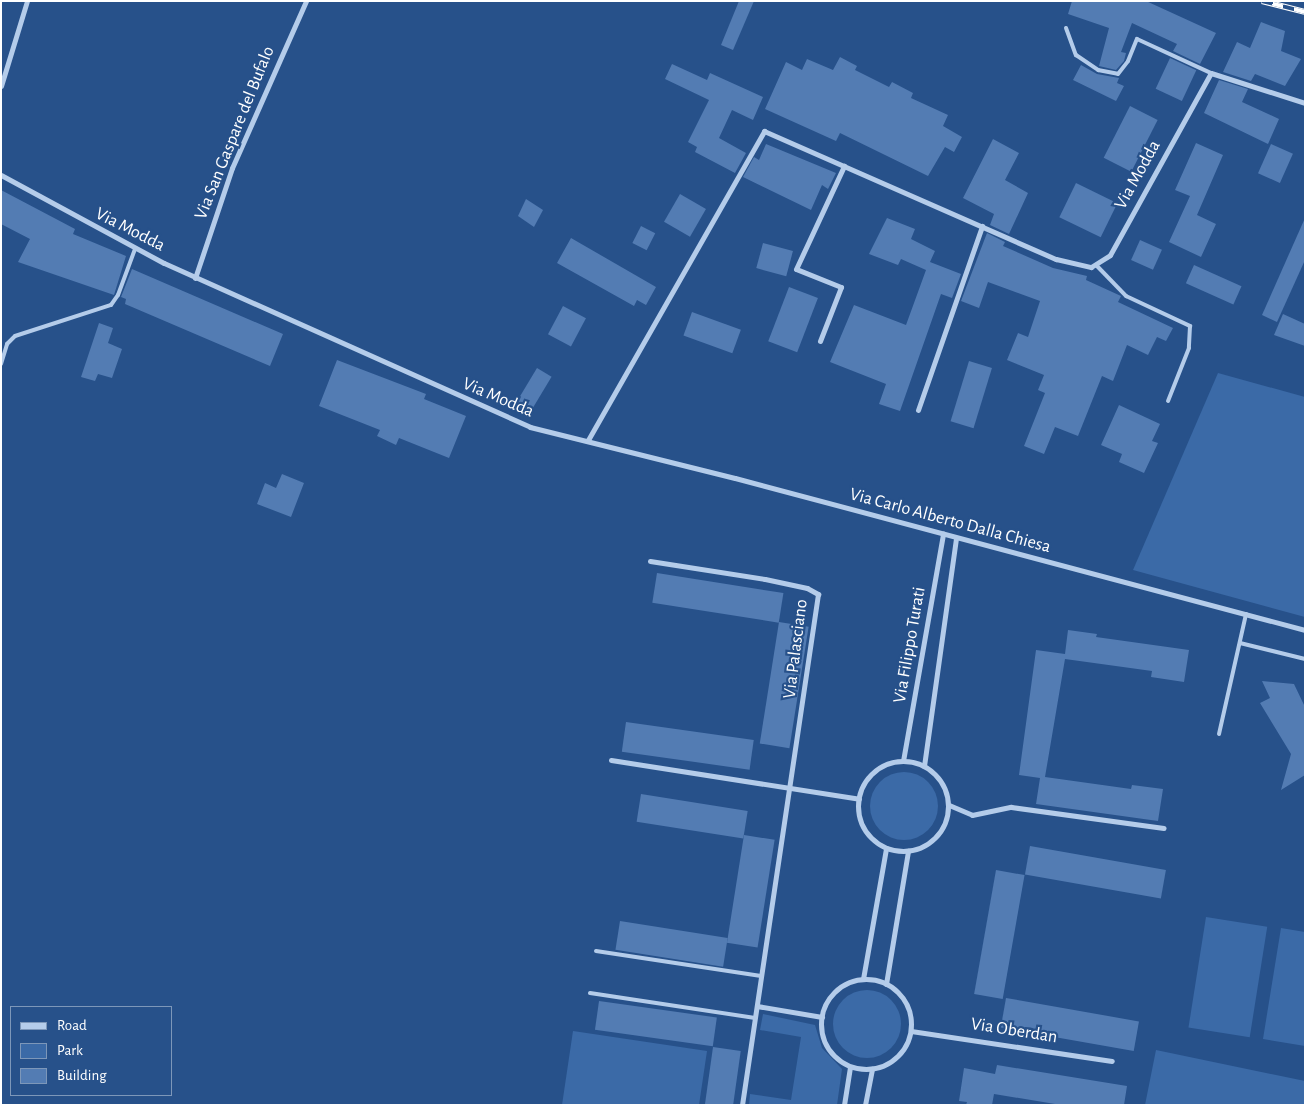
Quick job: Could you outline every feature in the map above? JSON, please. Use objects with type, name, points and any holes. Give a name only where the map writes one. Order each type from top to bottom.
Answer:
[{"type":"street","points":[[1,86],[27,1]]},
{"type":"street","name":"Via San Gaspare del Bufalo","points":[[195,278],[232,168],[306,1]]},
{"type":"street","points":[[1211,73],[1305,103]]},
{"type":"street","name":"Via Modda","points":[[1097,266],[1110,255],[1211,73]]},
{"type":"street","points":[[588,440],[764,131],[1056,259],[1085,267],[1097,266]]},
{"type":"street","points":[[820,341],[840,287],[796,269],[844,166]]},
{"type":"street","name":"Via Modda","points":[[1,175],[135,249],[195,278],[507,418],[552,434],[588,440]]},
{"type":"street","points":[[918,410],[982,226]]},
{"type":"street","name":"Via Carlo Alberto Dalla Chiesa","points":[[588,440],[1305,630]]},
{"type":"street","name":"Via Filippo Turati","points":[[903,761],[943,533]]},
{"type":"street","name":"Via Filippo Turati","points":[[924,766],[956,538]]},
{"type":"street","name":"Via Palasciano","points":[[650,561],[765,579],[807,588],[818,594],[791,788],[742,1105]]},
{"type":"street","points":[[611,760],[859,799]]},
{"type":"street","points":[[903,761],[924,766],[941,782],[949,805],[946,822],[938,836],[924,847],[908,851],[886,848],[864,828],[859,814],[859,799],[864,785],[873,773],[886,765],[903,761]]},
{"type":"street","points":[[949,805],[972,814],[1011,807],[1164,828]]},
{"type":"street","points":[[863,979],[886,848]]},
{"type":"street","points":[[886,984],[908,851]]},
{"type":"street","points":[[863,979],[886,984],[905,1001],[911,1031],[897,1058],[872,1069],[850,1067],[829,1049],[821,1030],[822,1017],[833,994],[844,985],[863,979]]},
{"type":"street","points":[[757,1006],[822,1017]]},
{"type":"street","name":"Via Oberdan","points":[[911,1031],[1112,1061]]},
{"type":"street","points":[[844,1105],[850,1067]]},
{"type":"street","points":[[865,1105],[872,1069]]},
{"type":"lane","points":[[1066,28],[1076,55],[1098,70],[1118,74],[1128,61],[1137,39],[1211,73]]},
{"type":"lane","points":[[1,364],[7,344],[15,336],[110,305],[118,295],[135,249]]},
{"type":"lane","points":[[1097,266],[1126,296],[1190,326],[1189,348],[1168,401]]},
{"type":"lane","points":[[1219,734],[1246,614]]},
{"type":"lane","points":[[1240,642],[1305,659]]},
{"type":"lane","points":[[596,951],[762,976]]},
{"type":"lane","points":[[590,993],[755,1018]]},
{"type":"green space","points":[[1218,373],[1305,397],[1305,617],[1133,570]]},
{"type":"green space","points":[[904,772],[917,775],[928,782],[935,793],[938,806],[935,819],[928,830],[917,837],[904,840],[891,837],[880,830],[873,819],[870,806],[873,793],[880,782],[891,775]]},
{"type":"green space","points":[[1206,917],[1267,927],[1250,1037],[1188,1028]]},
{"type":"green space","points":[[1281,928],[1305,932],[1305,1046],[1263,1039]]},
{"type":"green space","points":[[867,990],[880,993],[891,1000],[898,1011],[901,1024],[898,1037],[891,1048],[880,1055],[867,1058],[854,1055],[843,1048],[836,1037],[833,1024],[836,1011],[843,1000],[854,993]]},
{"type":"green space","points":[[763,1014],[815,1025],[822,1048],[842,1069],[837,1105],[749,1105],[750,1094],[791,1100],[801,1037],[760,1030]]},
{"type":"green space","points":[[573,1031],[707,1051],[699,1105],[562,1105]]},
{"type":"green space","points":[[1156,1050],[1305,1081],[1305,1105],[1145,1105]]},
{"type":"building","points":[[739,1],[754,1],[733,50],[721,45]]},
{"type":"building","points":[[1072,1],[1146,1],[1216,33],[1200,64],[1173,51],[1177,44],[1132,23],[1121,52],[1126,53],[1124,61],[1116,70],[1099,66],[1109,28],[1068,14]]},
{"type":"building","points":[[1261,22],[1285,31],[1281,51],[1301,59],[1285,86],[1255,74],[1251,81],[1223,72],[1237,42],[1250,48]]},
{"type":"building","points":[[840,57],[857,66],[855,70],[889,87],[892,82],[913,93],[911,98],[948,115],[943,126],[962,137],[954,152],[945,147],[928,176],[840,133],[836,141],[765,109],[786,62],[802,70],[807,59],[833,70]]},
{"type":"building","points":[[1170,58],[1196,70],[1182,101],[1156,89]]},
{"type":"building","points":[[672,64],[707,80],[710,73],[763,97],[753,120],[732,110],[719,138],[746,153],[735,173],[695,152],[697,147],[688,142],[709,100],[665,79]]},
{"type":"building","points":[[1081,65],[1097,74],[1119,78],[1117,83],[1124,86],[1116,101],[1073,80]]},
{"type":"building","points":[[1219,80],[1248,89],[1242,102],[1279,119],[1268,144],[1204,113]]},
{"type":"building","points":[[1130,106],[1158,120],[1131,172],[1104,158]]},
{"type":"building","points":[[993,139],[1019,153],[1005,180],[1028,193],[1009,234],[990,225],[994,214],[963,198]]},
{"type":"building","points":[[1196,143],[1223,155],[1197,215],[1216,224],[1201,257],[1169,242],[1190,196],[1175,190]]},
{"type":"building","points":[[766,144],[836,173],[828,189],[822,185],[811,210],[743,177],[754,157],[759,160]]},
{"type":"building","points":[[1271,144],[1293,154],[1280,183],[1258,173]]},
{"type":"building","points":[[1076,183],[1117,203],[1101,237],[1059,217]]},
{"type":"building","points":[[1,190],[75,229],[73,234],[126,256],[114,295],[18,262],[30,239],[1,224]]},
{"type":"building","points":[[680,194],[706,209],[690,237],[664,222]]},
{"type":"building","points":[[526,199],[543,210],[534,227],[518,216]]},
{"type":"building","points":[[887,218],[915,229],[911,239],[935,251],[930,262],[961,274],[952,298],[941,294],[900,411],[879,404],[886,384],[830,362],[854,305],[906,325],[926,270],[901,259],[898,265],[869,254]]},
{"type":"building","points":[[1305,218],[1305,260],[1277,322],[1262,315]]},
{"type":"building","points":[[641,226],[655,233],[647,250],[632,243]]},
{"type":"building","points":[[987,233],[1005,242],[1003,246],[1053,268],[1087,276],[1086,280],[1121,296],[1118,302],[1173,328],[1166,341],[1157,337],[1148,355],[1127,345],[1113,381],[1102,376],[1078,436],[1055,427],[1044,454],[1024,446],[1045,393],[1038,390],[1044,375],[1007,360],[1018,333],[1028,337],[1040,301],[988,282],[979,308],[961,301]]},
{"type":"building","points":[[571,238],[656,287],[646,305],[637,300],[634,306],[557,263]]},
{"type":"building","points":[[1140,240],[1162,250],[1153,270],[1131,260]]},
{"type":"building","points":[[763,243],[793,251],[786,276],[756,268]]},
{"type":"building","points":[[1194,265],[1242,286],[1233,304],[1186,283]]},
{"type":"building","points":[[132,269],[283,334],[270,366],[125,304],[126,299],[121,297]]},
{"type":"building","points":[[789,287],[818,298],[797,352],[768,341]]},
{"type":"building","points":[[563,306],[586,318],[571,346],[548,334]]},
{"type":"building","points":[[692,312],[741,330],[732,353],[683,335]]},
{"type":"building","points":[[1283,314],[1305,324],[1305,346],[1274,335]]},
{"type":"building","points":[[99,323],[113,328],[108,343],[122,349],[112,378],[98,374],[95,381],[81,377]]},
{"type":"building","points":[[337,360],[426,394],[424,399],[466,416],[449,458],[399,438],[396,445],[377,436],[380,430],[319,406]]},
{"type":"building","points":[[969,361],[992,368],[974,428],[951,421]]},
{"type":"building","points":[[537,368],[552,377],[530,413],[515,404]]},
{"type":"building","points":[[1119,405],[1160,424],[1152,441],[1158,443],[1144,473],[1119,462],[1122,454],[1101,445]]},
{"type":"building","points":[[282,474],[304,483],[291,517],[257,504],[265,483],[276,488]]},
{"type":"building","points":[[657,573],[783,593],[779,623],[652,603]]},
{"type":"building","points":[[779,622],[809,627],[789,748],[760,743]]},
{"type":"building","points":[[1068,630],[1097,634],[1096,637],[1189,650],[1184,682],[1151,677],[1152,671],[1065,659],[1045,777],[1131,789],[1132,785],[1163,789],[1158,821],[1036,804],[1040,778],[1019,775],[1036,650],[1065,654]]},
{"type":"building","points":[[1262,681],[1294,684],[1305,707],[1305,775],[1281,790],[1291,754],[1260,703],[1270,698]]},
{"type":"building","points":[[626,722],[754,740],[750,770],[622,752]]},
{"type":"building","points":[[641,794],[748,811],[743,839],[637,822]]},
{"type":"building","points":[[744,835],[775,840],[758,948],[727,943]]},
{"type":"building","points":[[1030,846],[1166,870],[1161,899],[1025,875]]},
{"type":"building","points":[[996,870],[1025,875],[1003,999],[974,994]]},
{"type":"building","points":[[620,921],[728,938],[723,967],[615,950]]},
{"type":"building","points":[[1006,998],[1139,1021],[1134,1051],[1001,1028]]},
{"type":"building","points":[[599,1001],[717,1018],[713,1046],[595,1030]]},
{"type":"building","points":[[713,1047],[741,1051],[733,1105],[705,1105]]},
{"type":"building","points":[[997,1065],[1127,1086],[1124,1105],[1061,1105],[994,1094],[992,1105],[966,1105],[967,1102],[959,1101],[964,1068],[995,1074]]},
{"type":"railway","points":[[1262,1],[1305,12]]}]
